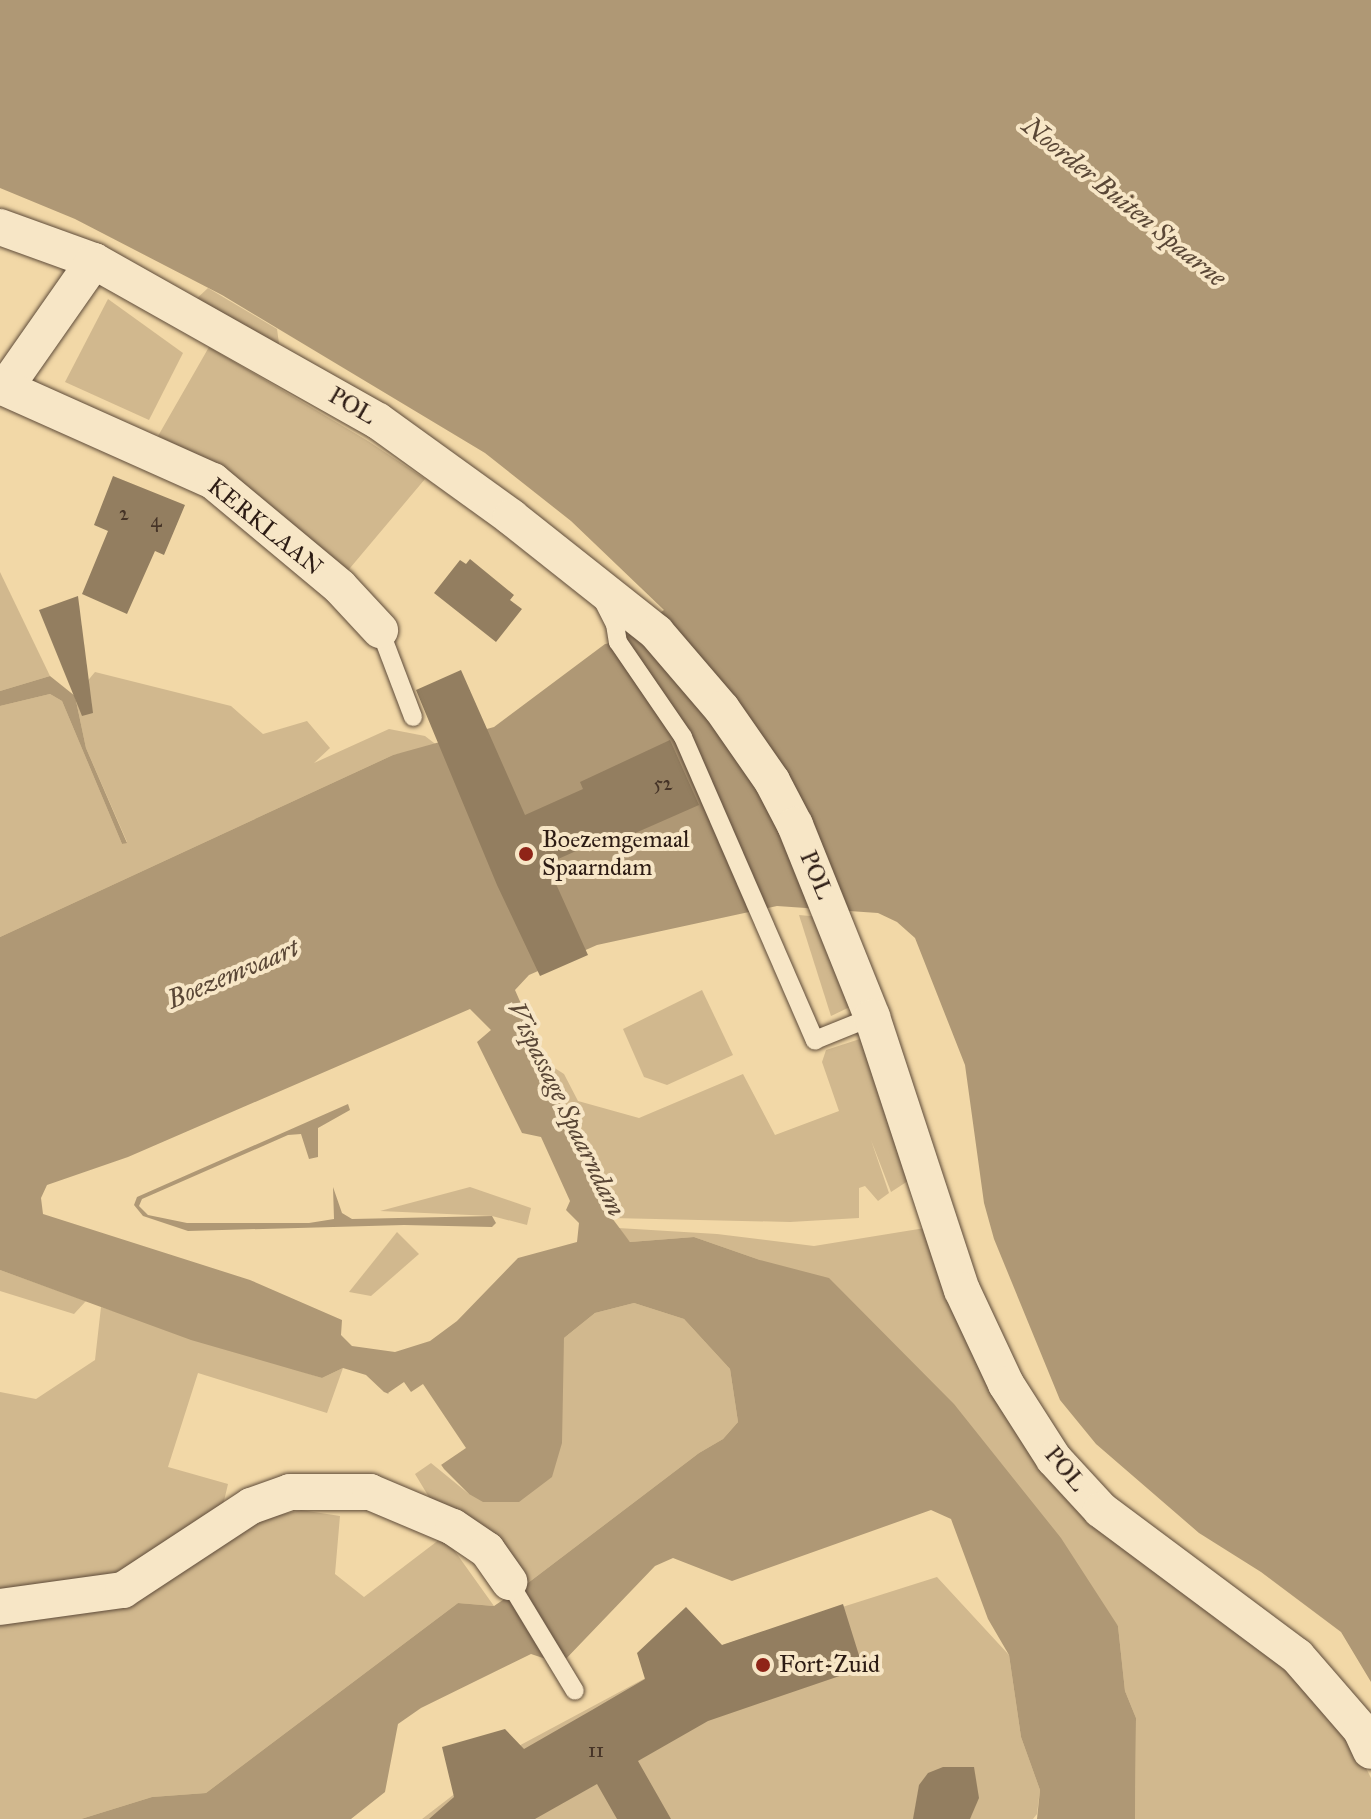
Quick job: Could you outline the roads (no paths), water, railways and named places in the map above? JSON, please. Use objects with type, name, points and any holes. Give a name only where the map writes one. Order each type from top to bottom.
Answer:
[{"type":"street","name":"POL","points":[[0,227],[94,261],[378,421],[511,517],[594,583],[627,628],[722,709],[772,781],[833,912],[872,1017],[962,1290],[1006,1384],[1054,1459],[1101,1510],[1297,1656],[1361,1730],[1371,1751]]},
{"type":"street","name":"KERKLAAN","points":[[94,261],[5,388],[213,481],[340,587],[380,630]]},
{"type":"street","points":[[0,1607],[123,1590],[251,1506],[290,1492],[370,1492],[453,1527],[487,1550],[509,1582]]},
{"type":"lane","points":[[627,628],[683,737],[815,1040],[872,1017]]},
{"type":"lane","name":"KERKLAAN","points":[[380,630],[413,717]]},
{"type":"lane","points":[[509,1582],[570,1684]]},
{"type":"water","points":[[0,0],[1371,0],[1371,1682],[1341,1632],[1261,1572],[1199,1533],[1096,1444],[1060,1400],[994,1239],[984,1203],[965,1065],[915,938],[897,922],[878,913],[777,906],[597,945],[529,975],[515,990],[547,1063],[537,1064],[538,1070],[550,1082],[612,1218],[630,1242],[694,1237],[760,1260],[829,1278],[954,1404],[1061,1538],[1118,1626],[1125,1691],[1136,1718],[1135,1819],[1037,1819],[1040,1790],[1021,1737],[1009,1655],[988,1619],[951,1519],[931,1510],[732,1581],[673,1558],[655,1566],[561,1664],[531,1654],[421,1708],[398,1724],[385,1792],[351,1819],[81,1819],[152,1797],[206,1793],[458,1603],[494,1606],[524,1586],[699,1453],[723,1439],[738,1422],[730,1369],[684,1319],[634,1303],[595,1313],[564,1338],[562,1443],[552,1477],[519,1502],[483,1502],[469,1494],[444,1469],[394,1396],[384,1392],[366,1375],[343,1368],[322,1378],[191,1340],[0,1270],[0,937],[393,755],[494,727],[605,644],[618,642],[664,610],[571,521],[485,453],[222,295],[75,219],[0,188]],"holes":[[[470,1009],[491,1030],[477,1042],[522,1133],[541,1137],[570,1201],[566,1210],[579,1223],[577,1242],[518,1258],[457,1321],[430,1341],[395,1352],[352,1346],[341,1335],[342,1320],[250,1280],[43,1214],[41,1198],[47,1185],[128,1157]]]},
{"type":"water","points":[[50,676],[75,696],[86,748],[127,843],[122,844],[62,701],[50,694],[0,706],[0,691]]},
{"type":"water","points":[[348,1104],[350,1110],[318,1128],[318,1157],[309,1159],[301,1134],[288,1135],[142,1199],[139,1206],[148,1215],[187,1223],[309,1223],[334,1219],[333,1187],[342,1213],[352,1219],[492,1216],[496,1223],[492,1227],[404,1225],[188,1231],[143,1216],[134,1205],[137,1197]]},
{"type":"place","name":"Boezemgemaal Spaarndam","points":[[526,854]]},
{"type":"place","name":"Fort-Zuid","points":[[763,1665]]},
{"type":"water label","name":"Noorder Buiten Spaarne","points":[[1124,202]]},
{"type":"water label","name":"Boezemvaart","points":[[233,974]]},
{"type":"water label","name":"Vispassage Spaarndam","points":[[566,1109]]}]
